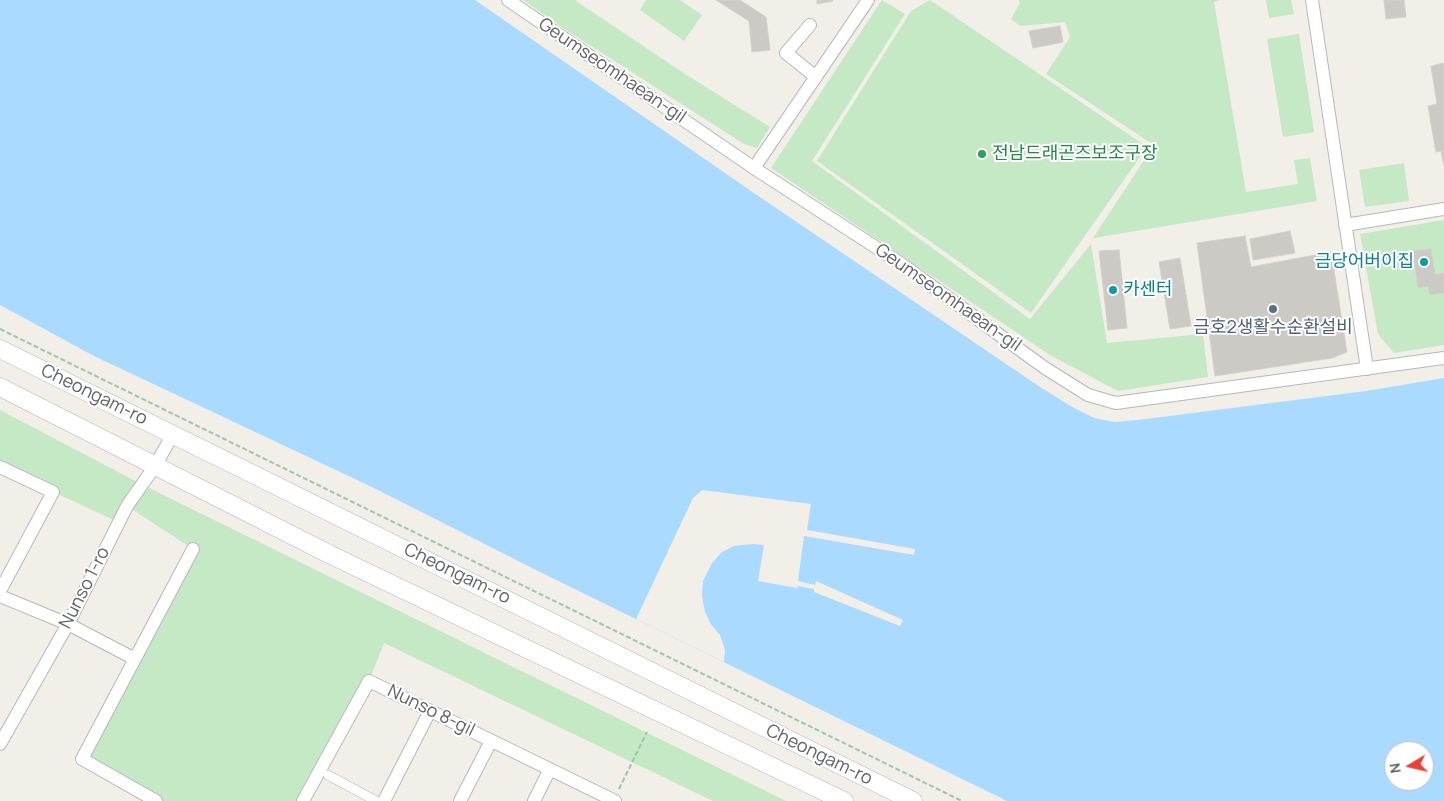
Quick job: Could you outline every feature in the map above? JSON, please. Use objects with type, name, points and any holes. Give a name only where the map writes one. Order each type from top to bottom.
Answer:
[{"type":"main road","name":"Cheongam-ro","points":[[0,349],[913,801]]},
{"type":"main road","name":"Cheongam-ro","points":[[0,387],[331,555],[844,801]]},
{"type":"street","name":"Geumseomhaean-gil","points":[[508,0],[754,168],[903,265],[1038,362],[1088,395],[1116,403],[1444,358]]},
{"type":"street","points":[[754,168],[868,0]]},
{"type":"street","points":[[1312,0],[1367,369]]},
{"type":"street","points":[[810,25],[786,53],[816,77]]},
{"type":"street","points":[[1345,225],[1444,209]]},
{"type":"street","name":"Nunso 1-ro","points":[[0,744],[68,624],[123,514],[155,466],[173,434]]},
{"type":"street","points":[[0,467],[53,492],[0,591]]},
{"type":"street","points":[[156,801],[82,759],[193,549]]},
{"type":"street","points":[[0,596],[68,624],[135,659]]},
{"type":"street","name":"Nunso 8-gil","points":[[303,801],[369,681],[614,801]]},
{"type":"street","points":[[384,801],[430,711]]},
{"type":"street","points":[[460,801],[491,741]]},
{"type":"street","points":[[534,801],[550,769]]},
{"type":"street","points":[[328,775],[376,801]]},
{"type":"path","points":[[0,329],[962,801]]},
{"type":"path","points":[[614,801],[647,732]]},
{"type":"green space","points":[[523,0],[577,0],[685,74],[770,127],[757,148],[744,144],[563,28]]},
{"type":"green space","points":[[646,0],[680,0],[702,15],[684,41],[640,10]]},
{"type":"green space","points":[[882,0],[905,14],[812,161],[1030,319],[1091,244],[1107,343],[1203,334],[1208,377],[1118,391],[1050,355],[771,168]]},
{"type":"green space","name":"전남드래곤즈보조구장","points":[[930,0],[1147,147],[1031,313],[817,161],[911,11]]},
{"type":"green space","points":[[1019,0],[1221,0],[1214,2],[1246,192],[1298,184],[1294,160],[1310,158],[1317,201],[1093,238],[1154,145],[1046,74],[1070,37],[1065,22],[1020,26],[1011,19],[1020,3]]},
{"type":"green space","points":[[1266,0],[1291,0],[1294,14],[1269,18]]},
{"type":"green space","points":[[1299,34],[1314,132],[1283,137],[1267,39]]},
{"type":"green space","points":[[1404,163],[1409,201],[1365,207],[1359,170]]},
{"type":"green space","points":[[1444,220],[1444,345],[1394,353],[1378,334],[1360,234]]},
{"type":"green space","points":[[0,410],[143,485],[786,801],[713,801],[384,643],[369,681],[303,801],[156,801],[82,759],[193,549],[127,506],[118,522],[0,467]]},
{"type":"water","points":[[0,0],[475,0],[751,191],[1040,387],[1094,418],[1115,422],[1138,420],[1366,391],[1444,378],[1444,801],[1007,801],[542,573],[374,488],[94,356],[0,305]]},
{"type":"pier","points":[[702,490],[811,504],[807,530],[915,549],[914,555],[804,536],[798,581],[815,585],[816,581],[903,620],[900,626],[814,592],[814,589],[758,581],[764,545],[753,544],[734,546],[722,552],[712,563],[703,581],[702,596],[705,612],[711,624],[720,635],[725,650],[724,662],[636,619],[693,498]]},
{"type":"building","points":[[716,0],[740,0],[766,17],[770,50],[752,52],[749,21]]},
{"type":"building","points":[[817,0],[833,0],[833,1],[817,4]]},
{"type":"building","points":[[1384,0],[1404,0],[1406,17],[1386,19]]},
{"type":"building","points":[[1060,26],[1063,42],[1033,48],[1029,31]]},
{"type":"building","points":[[1444,63],[1444,166],[1441,151],[1436,152],[1428,106],[1437,104],[1431,66]]},
{"type":"building","points":[[1290,231],[1295,253],[1253,260],[1250,239]]},
{"type":"building","name":"금호2생활수순환설비","points":[[1245,236],[1251,267],[1331,252],[1347,352],[1332,358],[1215,376],[1197,243]]},
{"type":"building","name":"금당어버이집","points":[[1431,249],[1435,275],[1444,273],[1444,293],[1430,295],[1428,286],[1418,288],[1413,251]]},
{"type":"building","name":"카센터","points":[[1119,250],[1127,328],[1108,330],[1099,251]]},
{"type":"building","points":[[1180,258],[1191,326],[1170,329],[1159,262]]},
{"type":"place","name":"전남드래곤즈보조구장","points":[[982,154]]},
{"type":"place","name":"금당어버이집","points":[[1424,262]]},
{"type":"place","name":"카센터","points":[[1113,290]]},
{"type":"place","name":"금호2생활수순환설비","points":[[1273,309]]}]
